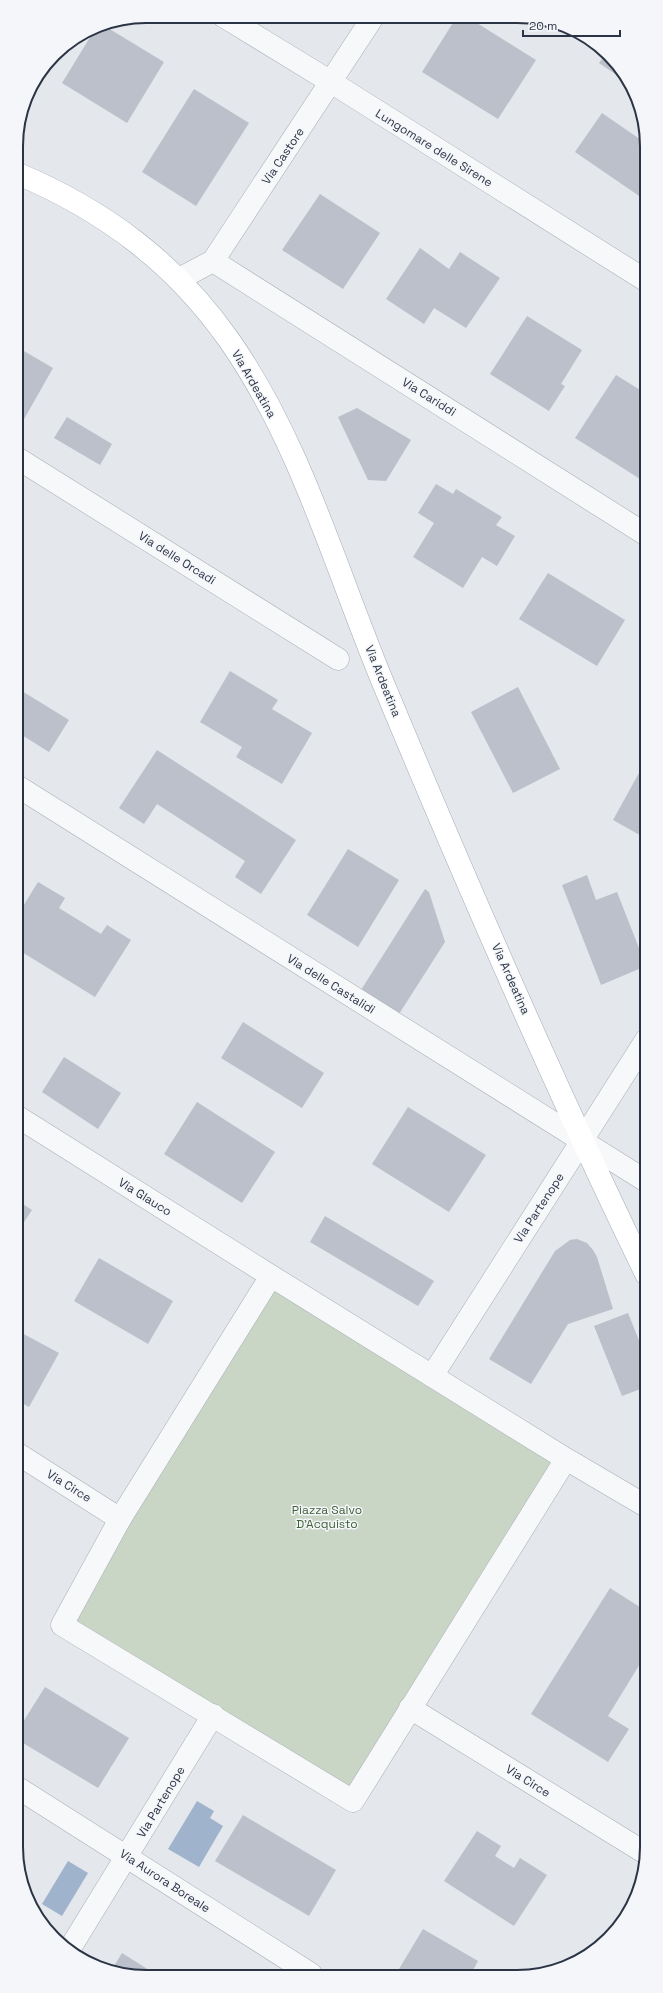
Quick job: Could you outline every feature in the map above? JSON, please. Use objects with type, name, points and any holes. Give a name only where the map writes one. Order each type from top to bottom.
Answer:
[{"type":"main road","name":"Via Ardeatina","points":[[23,176],[58,191],[110,222],[141,244],[179,279],[228,339],[245,366],[275,420],[301,475],[385,688],[582,1141],[640,1262]]},
{"type":"street","name":"Lungomare delle Sirene","points":[[234,23],[331,82],[640,277]]},
{"type":"street","name":"Via Castore","points":[[179,279],[213,261],[370,23]]},
{"type":"street","name":"Via Cariddi","points":[[213,261],[640,531]]},
{"type":"street","name":"Via delle Orcadi","points":[[23,462],[338,659]]},
{"type":"street","name":"Via delle Castalidi","points":[[23,790],[640,1176]]},
{"type":"street","name":"Via Partenope","points":[[432,1376],[640,1049]]},
{"type":"street","name":"Via Glauco","points":[[23,1120],[272,1276]]},
{"type":"street","points":[[566,1459],[353,1801],[62,1625],[120,1519],[272,1276],[566,1459],[640,1502]]},
{"type":"street","name":"Via Circe","points":[[23,1457],[120,1519]]},
{"type":"street","name":"Via Circe","points":[[410,1708],[640,1850]]},
{"type":"street","name":"Via Partenope","points":[[72,1945],[213,1716]]},
{"type":"street","name":"Via Aurora Boreale","points":[[23,1791],[305,1970]]},
{"type":"green space","name":"Piazza Salvo D'Acquisto","points":[[271,1276],[566,1459],[353,1801],[62,1625]]},
{"type":"water","points":[[197,1801],[214,1811],[210,1818],[223,1826],[199,1867],[168,1849]]},
{"type":"water","points":[[68,1861],[88,1873],[62,1916],[42,1904]]},
{"type":"building","points":[[453,23],[477,23],[536,60],[498,119],[422,72]]},
{"type":"building","points":[[109,29],[164,62],[127,123],[62,83],[90,37],[99,32]]},
{"type":"building","points":[[603,58],[617,75],[599,63]]},
{"type":"building","points":[[194,89],[249,123],[196,206],[142,172]]},
{"type":"building","points":[[602,113],[640,139],[640,197],[575,152]]},
{"type":"building","points":[[320,194],[380,233],[343,289],[282,250]]},
{"type":"building","points":[[420,248],[449,269],[460,252],[500,278],[466,328],[434,308],[424,324],[386,299]]},
{"type":"building","points":[[527,316],[582,350],[561,384],[565,386],[549,411],[490,374]]},
{"type":"building","points":[[23,350],[53,368],[23,421]]},
{"type":"building","points":[[616,375],[640,390],[640,479],[575,438]]},
{"type":"building","points":[[357,408],[411,440],[386,481],[368,480],[338,417]]},
{"type":"building","points":[[67,417],[112,444],[100,465],[54,438]]},
{"type":"building","points":[[436,484],[453,494],[456,489],[502,517],[496,525],[515,536],[497,566],[482,557],[463,588],[413,557],[434,523],[418,513]]},
{"type":"building","points":[[548,573],[625,620],[597,666],[519,619]]},
{"type":"building","points":[[230,671],[278,700],[272,709],[312,733],[282,784],[236,757],[242,747],[200,722]]},
{"type":"building","points":[[518,687],[560,769],[513,793],[471,712]]},
{"type":"building","points":[[23,692],[69,720],[49,752],[23,736]]},
{"type":"building","points":[[157,750],[296,840],[261,894],[235,877],[245,861],[157,804],[144,824],[119,808]]},
{"type":"building","points":[[639,773],[640,835],[613,820]]},
{"type":"building","points":[[348,849],[399,880],[358,947],[307,915]]},
{"type":"building","points":[[587,875],[596,900],[617,892],[640,951],[640,969],[601,985],[562,885]]},
{"type":"building","points":[[38,882],[65,898],[59,908],[101,934],[107,925],[131,940],[95,997],[23,953],[23,906]]},
{"type":"building","points":[[425,889],[429,892],[445,942],[399,1014],[361,990]]},
{"type":"building","points":[[243,1022],[324,1073],[302,1108],[221,1058]]},
{"type":"building","points":[[64,1057],[121,1093],[98,1129],[42,1092]]},
{"type":"building","points":[[197,1102],[275,1152],[242,1203],[164,1154]]},
{"type":"building","points":[[408,1107],[486,1155],[449,1212],[372,1164]]},
{"type":"building","points":[[23,1204],[32,1210],[23,1224]]},
{"type":"building","points":[[325,1216],[434,1281],[418,1306],[310,1242]]},
{"type":"building","points":[[577,1239],[587,1243],[597,1257],[613,1309],[568,1324],[531,1384],[489,1359],[555,1251],[570,1240]]},
{"type":"building","points":[[99,1258],[173,1301],[148,1344],[74,1301]]},
{"type":"building","points":[[628,1313],[640,1343],[640,1389],[622,1396],[594,1326]]},
{"type":"building","points":[[23,1334],[59,1353],[29,1407],[23,1404]]},
{"type":"building","points":[[610,1588],[640,1607],[640,1664],[608,1716],[629,1729],[608,1762],[531,1714]]},
{"type":"building","points":[[45,1687],[129,1738],[98,1788],[23,1743],[23,1722]]},
{"type":"building","points":[[243,1815],[336,1870],[309,1916],[215,1861]]},
{"type":"building","points":[[477,1831],[501,1846],[495,1856],[514,1868],[520,1858],[547,1875],[514,1926],[444,1881]]},
{"type":"building","points":[[423,1929],[478,1961],[473,1970],[398,1970]]},
{"type":"building","points":[[122,1953],[149,1970],[122,1968],[114,1965]]}]
